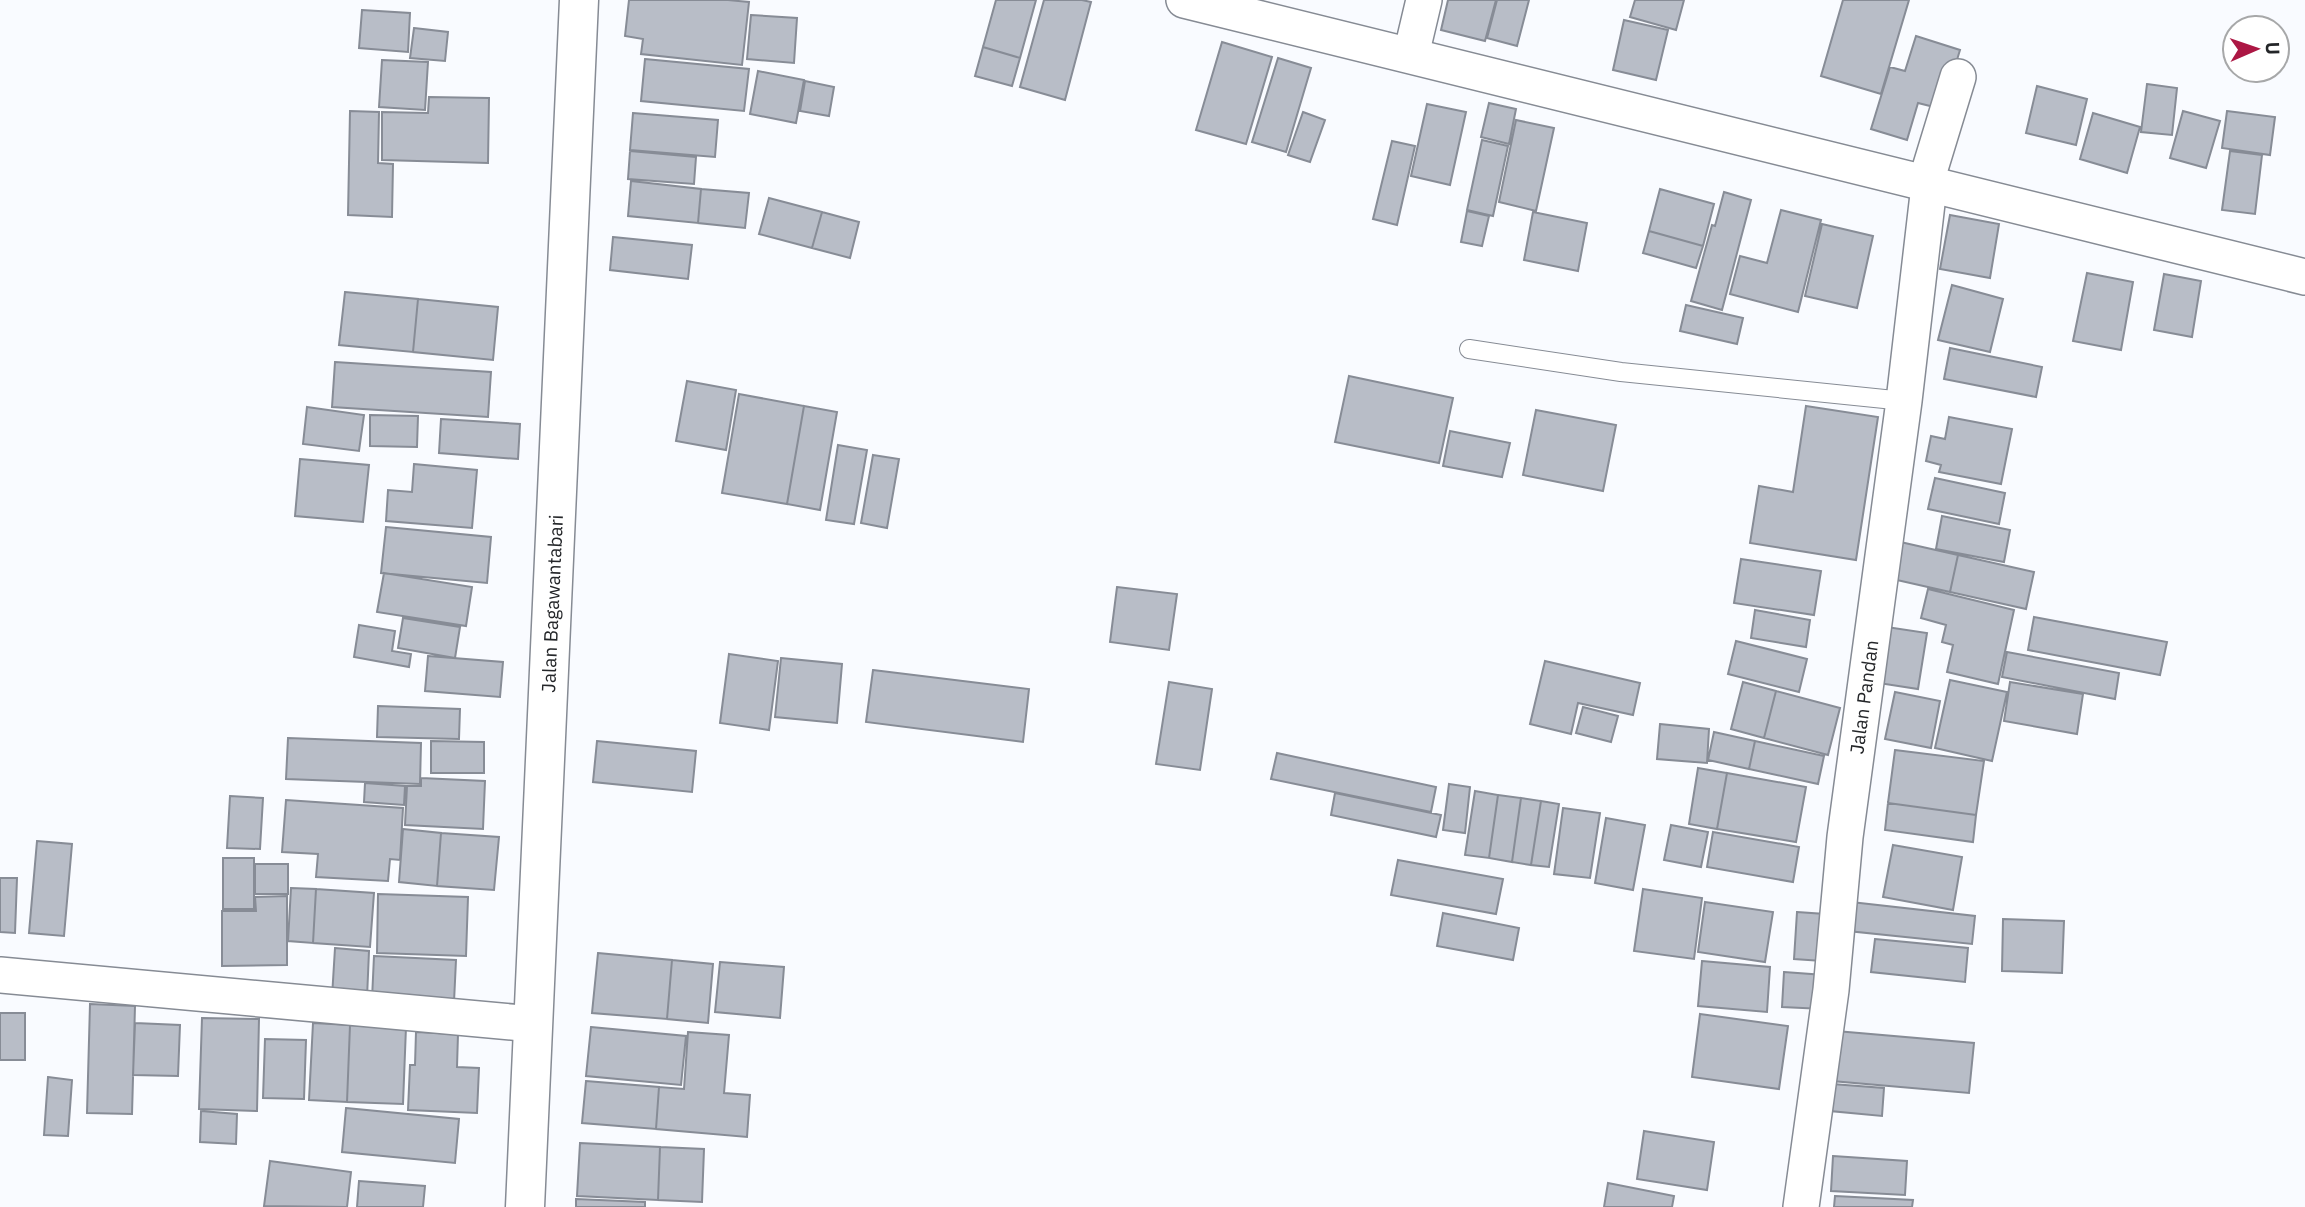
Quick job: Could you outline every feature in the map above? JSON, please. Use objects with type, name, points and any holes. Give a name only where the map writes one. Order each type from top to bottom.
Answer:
[{"type":"street","name":"Jalan Bagawantabari","points":[[526,1207],[579,0]]},
{"type":"street","points":[[1184,0],[2305,277]]},
{"type":"street","points":[[1411,55],[1424,0]]},
{"type":"street","name":"Jalan Pandan","points":[[1801,1207],[1831,990],[1847,823],[1904,401],[1927,185],[1958,77]]},
{"type":"street","points":[[0,975],[533,1024]]},
{"type":"lane","points":[[1469,349],[1621,372],[1904,401]]},
{"type":"building","points":[[629,0],[749,2],[742,65],[641,54],[643,39],[625,36]]},
{"type":"building","points":[[996,0],[1036,0],[1020,58],[983,47]]},
{"type":"building","points":[[1044,0],[1091,2],[1065,100],[1020,87]]},
{"type":"building","points":[[1448,0],[1496,0],[1485,41],[1441,30]]},
{"type":"building","points":[[1497,0],[1529,0],[1517,46],[1487,38]]},
{"type":"building","points":[[1635,0],[1684,0],[1676,30],[1630,17]]},
{"type":"building","points":[[1843,0],[1909,0],[1881,94],[1821,76]]},
{"type":"building","points":[[362,10],[410,13],[408,52],[359,48]]},
{"type":"building","points":[[751,15],[797,18],[794,63],[747,59]]},
{"type":"building","points":[[1624,20],[1668,30],[1656,80],[1613,70]]},
{"type":"building","points":[[414,28],[448,32],[445,61],[410,58]]},
{"type":"building","points":[[1916,36],[1960,50],[1942,109],[1918,103],[1907,140],[1871,129],[1890,67],[1905,71]]},
{"type":"building","points":[[1222,42],[1272,57],[1246,144],[1196,130]]},
{"type":"building","points":[[983,47],[1020,58],[1012,86],[975,76]]},
{"type":"building","points":[[1278,58],[1311,68],[1286,152],[1252,142]]},
{"type":"building","points":[[645,59],[749,69],[744,111],[641,101]]},
{"type":"building","points":[[382,60],[428,62],[425,110],[379,107]]},
{"type":"building","points":[[758,71],[804,80],[796,123],[750,114]]},
{"type":"building","points":[[805,81],[834,87],[829,116],[800,111]]},
{"type":"building","points":[[2147,84],[2177,88],[2172,135],[2141,132]]},
{"type":"building","points":[[2037,86],[2087,99],[2076,145],[2026,133]]},
{"type":"building","points":[[429,97],[489,98],[488,163],[382,160],[382,112],[428,113]]},
{"type":"building","points":[[1489,103],[1516,109],[1509,144],[1481,137]]},
{"type":"building","points":[[1427,104],[1466,112],[1450,185],[1411,176]]},
{"type":"building","points":[[350,111],[379,112],[378,163],[393,164],[392,217],[348,215]]},
{"type":"building","points":[[2183,111],[2220,121],[2206,168],[2170,158]]},
{"type":"building","points":[[2227,111],[2275,117],[2270,155],[2222,148]]},
{"type":"building","points":[[1303,112],[1325,120],[1310,162],[1288,155]]},
{"type":"building","points":[[633,113],[718,120],[715,157],[630,150]]},
{"type":"building","points":[[2093,113],[2140,127],[2127,173],[2080,159]]},
{"type":"building","points":[[1516,120],[1554,128],[1536,211],[1499,202]]},
{"type":"building","points":[[1482,140],[1508,146],[1493,216],[1467,210]]},
{"type":"building","points":[[1392,141],[1415,146],[1397,225],[1373,219]]},
{"type":"building","points":[[630,151],[696,157],[694,184],[628,179]]},
{"type":"building","points":[[2230,151],[2262,155],[2255,214],[2222,210]]},
{"type":"building","points":[[631,181],[701,189],[698,223],[628,216]]},
{"type":"building","points":[[701,189],[749,193],[745,228],[698,223]]},
{"type":"building","points":[[1660,189],[1714,204],[1703,246],[1649,231]]},
{"type":"building","points":[[1724,192],[1751,200],[1722,310],[1691,301]]},
{"type":"building","points":[[769,198],[822,212],[812,248],[759,234]]},
{"type":"building","points":[[1781,210],[1821,220],[1798,312],[1730,294],[1740,256],[1767,263]]},
{"type":"building","points":[[1467,211],[1489,216],[1482,246],[1461,242]]},
{"type":"building","points":[[822,212],[859,222],[850,258],[812,248]]},
{"type":"building","points":[[1533,212],[1587,223],[1578,271],[1524,260]]},
{"type":"building","points":[[1950,215],[1999,224],[1990,278],[1940,269]]},
{"type":"building","points":[[1822,224],[1873,236],[1857,308],[1805,296]]},
{"type":"building","points":[[1649,231],[1703,246],[1696,268],[1643,253]]},
{"type":"building","points":[[613,237],[692,245],[688,279],[610,270]]},
{"type":"building","points":[[2087,273],[2133,282],[2121,350],[2073,341]]},
{"type":"building","points":[[2164,274],[2201,281],[2192,337],[2154,330]]},
{"type":"building","points":[[1952,285],[2003,299],[1990,352],[1938,340]]},
{"type":"building","points":[[345,292],[418,299],[413,352],[339,345]]},
{"type":"building","points":[[418,299],[498,307],[493,360],[413,352]]},
{"type":"building","points":[[1686,305],[1743,318],[1737,344],[1680,331]]},
{"type":"building","points":[[1950,348],[2042,367],[2036,397],[1944,379]]},
{"type":"building","points":[[335,362],[491,372],[488,417],[332,407]]},
{"type":"building","points":[[1349,376],[1453,398],[1439,463],[1335,442]]},
{"type":"building","points":[[687,381],[736,390],[726,450],[676,441]]},
{"type":"building","points":[[739,394],[804,406],[787,504],[722,493]]},
{"type":"building","points":[[804,406],[837,412],[820,510],[787,504]]},
{"type":"building","points":[[1806,406],[1878,417],[1856,560],[1750,543],[1759,486],[1793,492]]},
{"type":"building","points":[[307,407],[364,415],[359,451],[303,444]]},
{"type":"building","points":[[1536,410],[1616,425],[1603,491],[1523,475]]},
{"type":"building","points":[[370,415],[418,416],[417,447],[370,446]]},
{"type":"building","points":[[1949,417],[2012,429],[2001,484],[1939,472],[1941,465],[1926,461],[1931,436],[1945,439]]},
{"type":"building","points":[[441,419],[520,424],[518,459],[439,453]]},
{"type":"building","points":[[1450,431],[1510,443],[1502,477],[1443,466]]},
{"type":"building","points":[[838,445],[867,450],[854,524],[826,520]]},
{"type":"building","points":[[873,455],[899,459],[887,528],[861,523]]},
{"type":"building","points":[[300,459],[369,465],[363,522],[295,516]]},
{"type":"building","points":[[414,464],[477,470],[472,528],[386,521],[388,490],[412,492]]},
{"type":"building","points":[[1935,478],[2005,493],[1999,524],[1928,509]]},
{"type":"building","points":[[1942,516],[2010,530],[2004,562],[1936,549]]},
{"type":"building","points":[[386,527],[491,537],[487,583],[381,573]]},
{"type":"building","points":[[1896,541],[1958,555],[1950,592],[1888,578]]},
{"type":"building","points":[[1958,555],[2034,572],[2026,609],[1950,592]]},
{"type":"building","points":[[1741,559],[1821,571],[1814,615],[1734,603]]},
{"type":"building","points":[[384,573],[472,587],[466,626],[377,612]]},
{"type":"building","points":[[1117,587],[1177,594],[1169,650],[1110,642]]},
{"type":"building","points":[[1928,589],[2014,610],[1998,684],[1947,672],[1953,645],[1942,642],[1946,625],[1921,618]]},
{"type":"building","points":[[1755,610],[1810,620],[1806,647],[1751,638]]},
{"type":"building","points":[[2034,617],[2167,642],[2160,675],[2028,650]]},
{"type":"building","points":[[403,618],[460,627],[455,658],[398,648]]},
{"type":"building","points":[[359,625],[395,631],[392,651],[411,654],[409,667],[354,657]]},
{"type":"building","points":[[1880,626],[1927,633],[1918,689],[1872,682]]},
{"type":"building","points":[[1736,641],[1807,659],[1799,692],[1728,674]]},
{"type":"building","points":[[2007,652],[2119,673],[2115,699],[2002,677]]},
{"type":"building","points":[[729,654],[778,661],[769,730],[720,723]]},
{"type":"building","points":[[428,656],[503,662],[500,697],[425,691]]},
{"type":"building","points":[[781,658],[842,664],[837,723],[775,717]]},
{"type":"building","points":[[1545,661],[1640,683],[1633,715],[1578,703],[1571,734],[1530,724]]},
{"type":"building","points":[[873,670],[1029,689],[1023,742],[866,722]]},
{"type":"building","points":[[1950,680],[2007,692],[1992,761],[1935,748]]},
{"type":"building","points":[[1169,682],[1212,689],[1200,770],[1156,764]]},
{"type":"building","points":[[1743,682],[1776,691],[1764,738],[1731,729]]},
{"type":"building","points":[[2010,682],[2083,694],[2077,734],[2004,721]]},
{"type":"building","points":[[1776,691],[1840,708],[1828,755],[1764,738]]},
{"type":"building","points":[[1895,692],[1940,701],[1931,748],[1885,739]]},
{"type":"building","points":[[378,706],[460,709],[459,739],[377,737]]},
{"type":"building","points":[[1583,707],[1618,716],[1611,742],[1576,733]]},
{"type":"building","points":[[1660,724],[1709,729],[1707,763],[1657,759]]},
{"type":"building","points":[[1714,732],[1755,741],[1749,769],[1708,760]]},
{"type":"building","points":[[288,738],[421,743],[420,784],[286,779]]},
{"type":"building","points":[[431,741],[484,742],[484,773],[431,773]]},
{"type":"building","points":[[597,741],[696,751],[692,792],[593,782]]},
{"type":"building","points":[[1755,741],[1824,756],[1818,784],[1749,769]]},
{"type":"building","points":[[1895,750],[1984,761],[1976,815],[1888,803]]},
{"type":"building","points":[[1277,753],[1436,787],[1431,812],[1271,779]]},
{"type":"building","points":[[1698,768],[1727,773],[1717,829],[1689,824]]},
{"type":"building","points":[[1727,773],[1806,787],[1796,842],[1717,829]]},
{"type":"building","points":[[421,778],[485,781],[483,829],[405,825],[407,786],[421,786]]},
{"type":"building","points":[[365,783],[405,786],[404,805],[364,802]]},
{"type":"building","points":[[1449,784],[1470,787],[1465,833],[1443,830]]},
{"type":"building","points":[[1475,791],[1498,795],[1489,858],[1465,855]]},
{"type":"building","points":[[1335,793],[1441,815],[1436,837],[1331,815]]},
{"type":"building","points":[[1498,795],[1521,798],[1512,862],[1489,858]]},
{"type":"building","points":[[230,796],[263,798],[260,849],[227,848]]},
{"type":"building","points":[[1521,798],[1541,801],[1531,865],[1512,862]]},
{"type":"building","points":[[286,800],[403,808],[400,860],[390,859],[388,881],[316,877],[318,854],[282,852]]},
{"type":"building","points":[[1541,801],[1559,804],[1549,867],[1531,865]]},
{"type":"building","points":[[1888,803],[1976,815],[1973,842],[1885,830]]},
{"type":"building","points":[[1563,808],[1600,813],[1590,878],[1554,874]]},
{"type":"building","points":[[1606,818],[1645,825],[1633,890],[1595,883]]},
{"type":"building","points":[[1671,825],[1708,832],[1701,867],[1664,860]]},
{"type":"building","points":[[403,829],[441,833],[437,886],[399,882]]},
{"type":"building","points":[[1713,832],[1799,847],[1793,882],[1707,867]]},
{"type":"building","points":[[441,833],[499,837],[494,890],[437,886]]},
{"type":"building","points":[[37,841],[72,844],[64,936],[29,933]]},
{"type":"building","points":[[1893,845],[1962,857],[1953,910],[1883,897]]},
{"type":"building","points":[[223,858],[254,858],[254,909],[223,909]]},
{"type":"building","points":[[1398,860],[1503,879],[1496,914],[1391,895]]},
{"type":"building","points":[[255,864],[288,864],[288,894],[255,894]]},
{"type":"building","points":[[0,878],[17,878],[15,933],[0,932]]},
{"type":"building","points":[[291,888],[316,889],[313,943],[288,941]]},
{"type":"building","points":[[316,889],[374,893],[370,947],[313,943]]},
{"type":"building","points":[[1643,889],[1702,898],[1694,959],[1634,951]]},
{"type":"building","points":[[378,894],[468,897],[466,956],[377,953]]},
{"type":"building","points":[[287,896],[287,965],[222,966],[222,911],[256,911],[255,897]]},
{"type":"building","points":[[1705,902],[1773,912],[1765,962],[1698,952]]},
{"type":"building","points":[[1851,902],[1975,916],[1972,944],[1848,931]]},
{"type":"building","points":[[1797,912],[1825,914],[1822,961],[1794,959]]},
{"type":"building","points":[[1443,913],[1519,928],[1513,960],[1437,946]]},
{"type":"building","points":[[2003,919],[2064,921],[2062,973],[2002,971]]},
{"type":"building","points":[[1875,939],[1968,948],[1965,982],[1871,972]]},
{"type":"building","points":[[335,948],[369,951],[367,998],[332,997]]},
{"type":"building","points":[[598,953],[672,960],[667,1019],[592,1013]]},
{"type":"building","points":[[374,956],[456,960],[454,1002],[372,999]]},
{"type":"building","points":[[672,960],[713,964],[708,1023],[667,1019]]},
{"type":"building","points":[[1702,961],[1770,967],[1767,1012],[1698,1006]]},
{"type":"building","points":[[720,962],[784,967],[780,1018],[715,1012]]},
{"type":"building","points":[[1784,972],[1824,975],[1823,1009],[1782,1007]]},
{"type":"building","points":[[90,1004],[135,1006],[132,1114],[87,1113]]},
{"type":"building","points":[[0,1013],[25,1013],[25,1060],[0,1060]]},
{"type":"building","points":[[1700,1014],[1788,1026],[1779,1089],[1692,1077]]},
{"type":"building","points":[[202,1018],[259,1019],[257,1111],[199,1109]]},
{"type":"building","points":[[135,1023],[180,1025],[178,1076],[133,1075]]},
{"type":"building","points":[[313,1023],[350,1025],[347,1102],[309,1100]]},
{"type":"building","points":[[350,1025],[406,1027],[403,1104],[347,1102]]},
{"type":"building","points":[[591,1027],[686,1036],[681,1085],[586,1076]]},
{"type":"building","points":[[1836,1031],[1974,1043],[1969,1093],[1832,1081]]},
{"type":"building","points":[[416,1032],[458,1034],[457,1067],[479,1068],[477,1113],[408,1110],[410,1065],[415,1065]]},
{"type":"building","points":[[688,1032],[729,1035],[724,1093],[750,1095],[747,1137],[656,1129],[659,1087],[684,1089]]},
{"type":"building","points":[[265,1039],[306,1040],[304,1099],[263,1098]]},
{"type":"building","points":[[48,1077],[72,1080],[68,1136],[44,1135]]},
{"type":"building","points":[[586,1081],[659,1087],[656,1129],[582,1123]]},
{"type":"building","points":[[1832,1084],[1884,1088],[1882,1116],[1830,1111]]},
{"type":"building","points":[[346,1108],[459,1119],[455,1163],[342,1152]]},
{"type":"building","points":[[201,1111],[237,1114],[236,1144],[200,1142]]},
{"type":"building","points":[[1644,1131],[1714,1142],[1707,1190],[1637,1179]]},
{"type":"building","points":[[580,1143],[660,1147],[658,1200],[577,1196]]},
{"type":"building","points":[[660,1147],[704,1149],[702,1202],[658,1200]]},
{"type":"building","points":[[1833,1156],[1907,1161],[1905,1195],[1831,1191]]},
{"type":"building","points":[[270,1161],[351,1172],[347,1207],[264,1206]]},
{"type":"building","points":[[359,1181],[425,1186],[423,1207],[357,1207]]},
{"type":"building","points":[[1608,1183],[1674,1196],[1672,1207],[1604,1207]]},
{"type":"building","points":[[1835,1196],[1913,1200],[1912,1207],[1834,1207]]},
{"type":"building","points":[[576,1199],[645,1202],[645,1207],[576,1207]]}]
